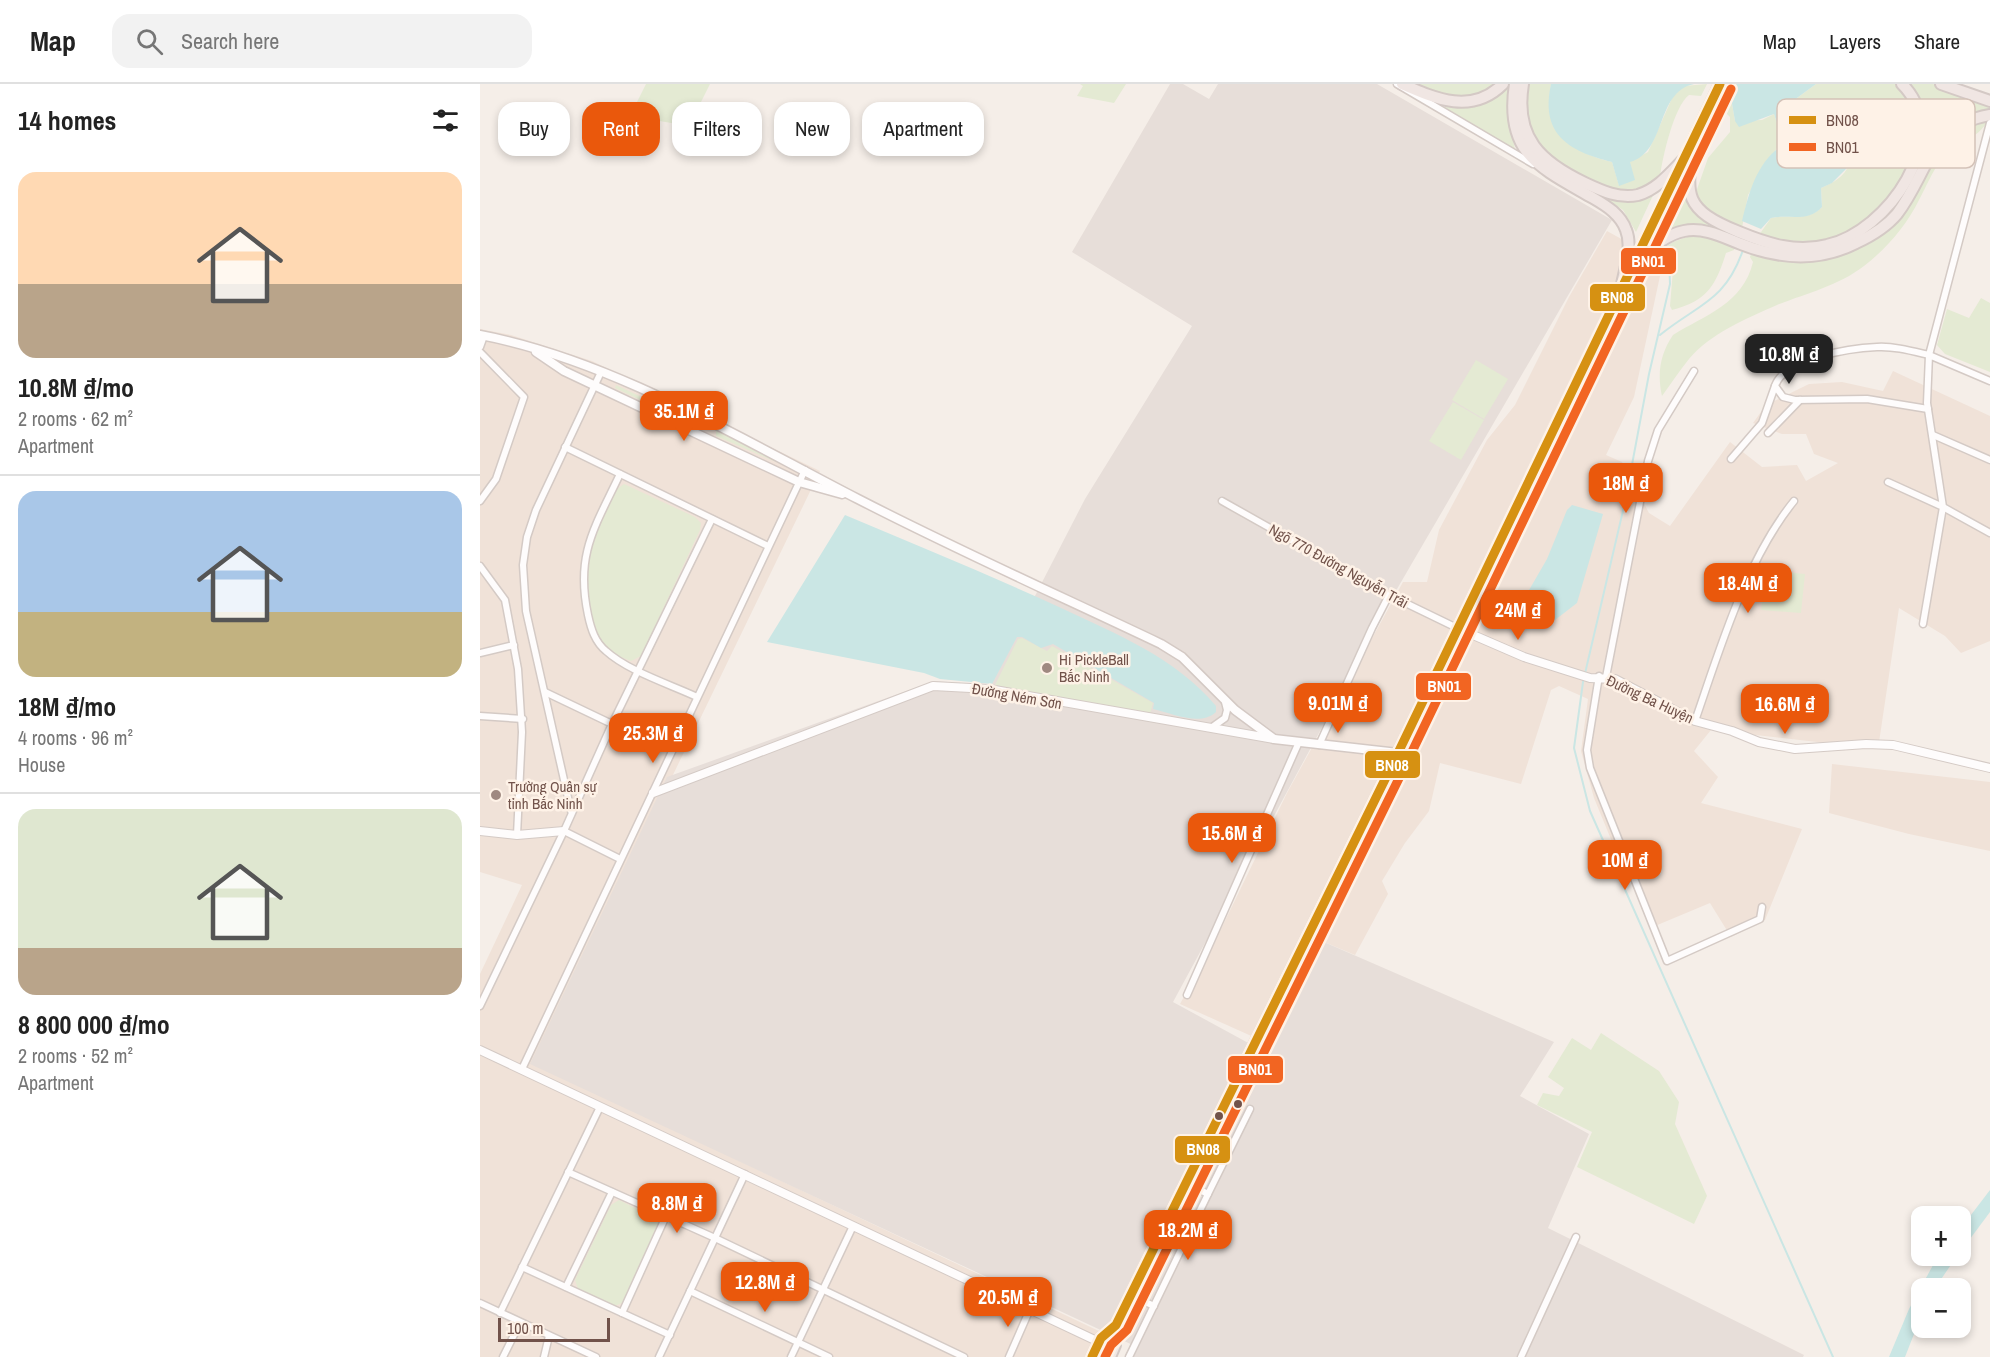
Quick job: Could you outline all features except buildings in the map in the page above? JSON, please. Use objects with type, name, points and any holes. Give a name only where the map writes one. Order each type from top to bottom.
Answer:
[{"type":"highway","points":[[1402,84],[1444,101],[1458,103],[1483,98],[1503,84]]},
{"type":"highway","points":[[1515,84],[1513,105],[1518,136],[1527,153],[1541,168],[1611,209],[1626,229],[1628,243],[1621,289]]},
{"type":"highway","points":[[1523,84],[1522,117],[1531,143],[1558,169],[1598,190],[1620,196],[1644,193],[1660,183],[1685,158]]},
{"type":"highway","points":[[1092,1357],[1099,1342],[1116,1325],[1398,753],[1720,84]]},
{"type":"highway","points":[[1902,84],[1913,99]]},
{"type":"highway","points":[[1941,84],[1990,101]]},
{"type":"highway","points":[[1975,120],[1990,115]]},
{"type":"highway","points":[[1695,137],[1689,190],[1695,207],[1701,214],[1718,224],[1775,245],[1808,248],[1830,245],[1854,235],[1881,215],[1897,196],[1911,168]]},
{"type":"highway","points":[[1634,263],[1670,236],[1688,230],[1709,232],[1781,256],[1815,255],[1846,248],[1870,236],[1894,217],[1921,168]]},
{"type":"highway","points":[[1110,1357],[1115,1345],[1116,1325]]},
{"type":"main road","points":[[482,335],[565,357],[600,372],[1174,651],[1191,664],[1246,720],[1274,739]]},
{"type":"main road","points":[[530,348],[564,371],[594,386],[799,482],[857,498]]},
{"type":"main road","points":[[698,434],[704,421]]},
{"type":"main road","name":"Đường Ném Sơn","points":[[1274,739],[1398,753]]},
{"type":"street","points":[[1397,84],[1541,168]]},
{"type":"street","points":[[1923,624],[1944,507],[1928,409],[1929,355],[1990,123]]},
{"type":"street","points":[[480,347],[482,335]]},
{"type":"street","points":[[1731,459],[1762,423],[1778,379],[1791,369],[1836,352],[1879,347],[1929,355],[1990,381]]},
{"type":"street","points":[[480,352],[524,397],[496,479],[480,501]]},
{"type":"street","points":[[1694,371],[1658,430],[1648,461],[1599,677],[1587,750],[1590,768],[1667,961],[1760,919],[1762,907]]},
{"type":"street","points":[[571,811],[526,611],[524,554],[536,510],[600,372]]},
{"type":"street","points":[[1775,386],[1783,397],[1868,399],[1928,409]]},
{"type":"street","points":[[1768,433],[1801,399]]},
{"type":"street","points":[[1933,435],[1990,460]]},
{"type":"street","points":[[565,447],[768,546]]},
{"type":"street","points":[[522,1069],[805,470]]},
{"type":"street","points":[[620,474],[587,547],[583,591],[596,641],[614,658],[697,696]]},
{"type":"street","points":[[1888,482],[1944,507],[1990,533]]},
{"type":"street","name":"Ngõ 770 Đường Nguyễn Trãi","points":[[1222,501],[1389,595],[1457,628]]},
{"type":"street","points":[[1695,721],[1760,555],[1779,520],[1794,501]]},
{"type":"street","points":[[480,1006],[638,669],[712,519]]},
{"type":"street","points":[[481,569],[506,600],[521,692],[522,732],[517,835]]},
{"type":"street","points":[[1319,745],[1389,595]]},
{"type":"street","name":"Đường Ba Huyện","points":[[1457,628],[1502,649],[1573,672],[1599,677],[1695,721],[1786,748],[1893,745],[1990,768]]},
{"type":"street","points":[[480,653],[514,645]]},
{"type":"street","name":"Đường Ném Sơn","points":[[653,793],[933,686],[989,689],[1274,739]]},
{"type":"street","points":[[545,692],[612,724]]},
{"type":"street","points":[[1211,728],[1221,724],[1227,715],[1224,699]]},
{"type":"street","points":[[480,716],[523,719]]},
{"type":"street","points":[[1186,995],[1299,742]]},
{"type":"street","points":[[480,831],[517,835],[564,831],[620,859]]},
{"type":"street","points":[[480,1050],[1099,1342]]},
{"type":"street","points":[[500,1313],[600,1107]]},
{"type":"street","points":[[1129,1357],[1250,1109]]},
{"type":"street","points":[[568,1172],[715,1238],[964,1357]]},
{"type":"street","points":[[659,1357],[745,1174]]},
{"type":"street","points":[[1186,1183],[1208,1194]]},
{"type":"street","points":[[566,1287],[612,1192]]},
{"type":"street","points":[[622,1313],[666,1216]]},
{"type":"street","points":[[791,1357],[853,1226]]},
{"type":"street","points":[[1521,1357],[1576,1237]]},
{"type":"street","points":[[522,1267],[670,1335]]},
{"type":"street","points":[[690,1291],[829,1357]]},
{"type":"street","points":[[1130,1295],[1154,1306]]},
{"type":"street","points":[[480,1303],[596,1357]]},
{"type":"street","points":[[1009,1357],[1030,1309]]},
{"type":"street","points":[[503,1357],[520,1323]]},
{"type":"street","points":[[544,1357],[549,1336]]},
{"type":"shaded area","points":[[1170,84],[1183,84],[1209,99],[1218,84],[1377,84],[1612,220],[1397,589],[1173,1002],[1263,1051],[1317,939],[1554,1042],[1520,1096],[1589,1134],[1548,1228],[1804,1355],[1803,1357],[1132,1357],[1137,1347],[530,1064],[667,777],[934,681],[989,685],[1085,499],[1192,326],[1072,252]]},
{"type":"shaded area","points":[[1607,231],[1663,262],[1634,397],[1606,455],[1622,462],[1649,513],[1670,526],[1730,442],[1762,467],[1797,465],[1806,481],[1838,463],[1814,454],[1806,434],[1782,434],[1753,423],[1766,405],[1809,384],[1842,382],[1883,391],[1893,371],[1990,416],[1990,641],[1961,653],[1945,636],[1899,608],[1878,749],[1711,730],[1694,751],[1718,777],[1701,803],[1802,829],[1765,920],[1731,937],[1710,903],[1655,926],[1622,866],[1594,798],[1581,751],[1588,699],[1559,686],[1551,690],[1521,784],[1440,763],[1429,811],[1405,843],[1382,881],[1388,894],[1355,955],[1317,939],[1267,1043],[1180,1004],[1222,927],[1287,793],[1403,582],[1427,582],[1439,530],[1487,440],[1515,405],[1569,297]]},
{"type":"shaded area","points":[[480,329],[511,335],[592,361],[820,471],[596,934],[545,1069],[1101,1332],[1089,1357],[480,1357],[480,974],[522,885],[480,872]]},
{"type":"shaded area","points":[[1832,764],[1990,782],[1990,851],[1909,834],[1829,813]]},
{"type":"green space","points":[[646,84],[710,84],[701,102],[672,102],[672,123],[660,121],[660,102],[637,102]]},
{"type":"green space","points":[[1080,84],[1126,84],[1114,103],[1077,96],[1083,86]]},
{"type":"green space","points":[[1414,84],[1494,84],[1475,96],[1455,97]]},
{"type":"green space","points":[[1509,84],[1508,116],[1515,149],[1440,107],[1472,105]]},
{"type":"green space","points":[[1526,84],[1551,84],[1551,115],[1556,127],[1572,145],[1597,158],[1612,162],[1619,185],[1629,162],[1648,152],[1673,96],[1684,86],[1707,84],[1701,96],[1689,95],[1678,110],[1666,146],[1660,177],[1643,189],[1626,191],[1581,176],[1552,159],[1542,150],[1535,142],[1527,121]]},
{"type":"green space","points":[[1816,84],[1896,84],[1906,99],[1796,99]]},
{"type":"green space","points":[[1910,84],[1933,84],[1990,104],[1990,111],[1975,117],[1975,99],[1918,99]]},
{"type":"green space","points":[[1730,92],[1735,121],[1762,120],[1774,114],[1777,123],[1777,148],[1748,195],[1742,228],[1704,209],[1695,195],[1708,158],[1730,132],[1730,117],[1722,109]]},
{"type":"green space","points":[[1988,120],[1975,135],[1975,124]]},
{"type":"green space","points":[[1906,168],[1890,196],[1873,214],[1852,229],[1831,239],[1813,243],[1786,242],[1759,235],[1771,218],[1804,216],[1816,212],[1822,207],[1821,188],[1834,182],[1847,169]]},
{"type":"green space","points":[[1924,168],[1936,168],[1908,219],[1888,244],[1864,266],[1844,279],[1765,310],[1718,334],[1689,359],[1662,396],[1661,364],[1665,349],[1673,335],[1710,314],[1732,298],[1748,276],[1753,262],[1750,257],[1752,251],[1802,261],[1837,257],[1856,249],[1882,232]]},
{"type":"green space","points":[[1682,187],[1695,214],[1723,231],[1712,229],[1656,242]]},
{"type":"green space","points":[[1654,193],[1636,232],[1623,210],[1602,196]]},
{"type":"green space","points":[[1690,236],[1704,236],[1735,245],[1734,250],[1726,253],[1714,283],[1702,296],[1694,302],[1672,310],[1670,306],[1674,257],[1663,262],[1653,256],[1673,242]]},
{"type":"green space","points":[[1981,298],[1990,303],[1990,372],[1945,354],[1937,345],[1947,309],[1969,318]]},
{"type":"green space","points":[[1476,360],[1508,379],[1484,419],[1452,400]]},
{"type":"green space","points":[[616,385],[684,418],[682,420],[615,388]]},
{"type":"green space","points":[[1453,402],[1484,420],[1461,460],[1429,441]]},
{"type":"green space","points":[[716,431],[781,462],[783,465],[716,436]]},
{"type":"green space","points":[[624,484],[695,517],[701,523],[700,530],[641,656],[631,661],[608,650],[598,636],[591,614],[586,578],[588,558],[594,540],[617,489]]},
{"type":"green space","points":[[1765,570],[1805,574],[1801,613],[1761,610]]},
{"type":"green space","name":"Hi PickleBall Bắc Ninh","points":[[1022,638],[1047,651],[1052,646],[1153,703],[1150,714],[995,685],[1018,639]]},
{"type":"green space","points":[[1601,1033],[1659,1071],[1679,1102],[1675,1124],[1707,1196],[1694,1224],[1577,1167],[1592,1132],[1537,1105],[1543,1093],[1559,1096],[1564,1088],[1548,1077],[1572,1038],[1591,1050]]},
{"type":"green space","points":[[619,1200],[659,1220],[660,1224],[624,1302],[615,1306],[578,1289],[575,1280],[611,1205]]},
{"type":"water","points":[[1551,84],[1694,84],[1682,89],[1673,98],[1650,147],[1642,156],[1630,162],[1635,180],[1619,186],[1612,162],[1596,158],[1570,146],[1554,128],[1550,116]]},
{"type":"water","points":[[1714,84],[1816,84],[1796,99],[1777,99],[1777,123],[1774,114],[1739,127],[1735,121],[1730,92]]},
{"type":"water","points":[[1777,149],[1777,168],[1847,168],[1832,183],[1821,188],[1822,207],[1817,212],[1804,216],[1771,218],[1761,229],[1742,221],[1751,188],[1761,168]]},
{"type":"water","points":[[1572,505],[1603,514],[1577,603],[1555,620],[1525,609],[1521,604],[1547,559],[1567,510]]},
{"type":"water","points":[[845,515],[1006,583],[1144,648],[1200,689],[1216,706],[1216,712],[1194,719],[1153,709],[1154,703],[1053,644],[1041,648],[1022,637],[1017,637],[992,684],[940,679],[924,673],[767,642]]},
{"type":"water","points":[[1990,1190],[1990,1212],[1971,1238],[1971,1215]]},
{"type":"water","points":[[1933,1266],[1950,1266],[1942,1278],[1926,1278]]},
{"type":"water","points":[[1911,1305],[1912,1338],[1905,1357],[1889,1357]]},
{"type":"waterway","points":[[1660,335],[1719,292],[1728,281],[1743,250]]},
{"type":"waterway","points":[[1669,258],[1670,284],[1649,374],[1625,502],[1583,682],[1574,748],[1590,811],[1833,1357]]},
{"type":"transit line","name":"BN08","points":[[1092,1357],[1101,1338],[1116,1325],[1398,753],[1720,84]]},
{"type":"transit line","name":"BN01","points":[[1105,1357],[1111,1345],[1127,1330],[1409,758],[1731,89]]},
{"type":"place","name":"Hi PickleBall Bắc Ninh","points":[[1047,668]]},
{"type":"place","name":"Trường Quân sự tỉnh Bắc Ninh","points":[[496,795]]}]
